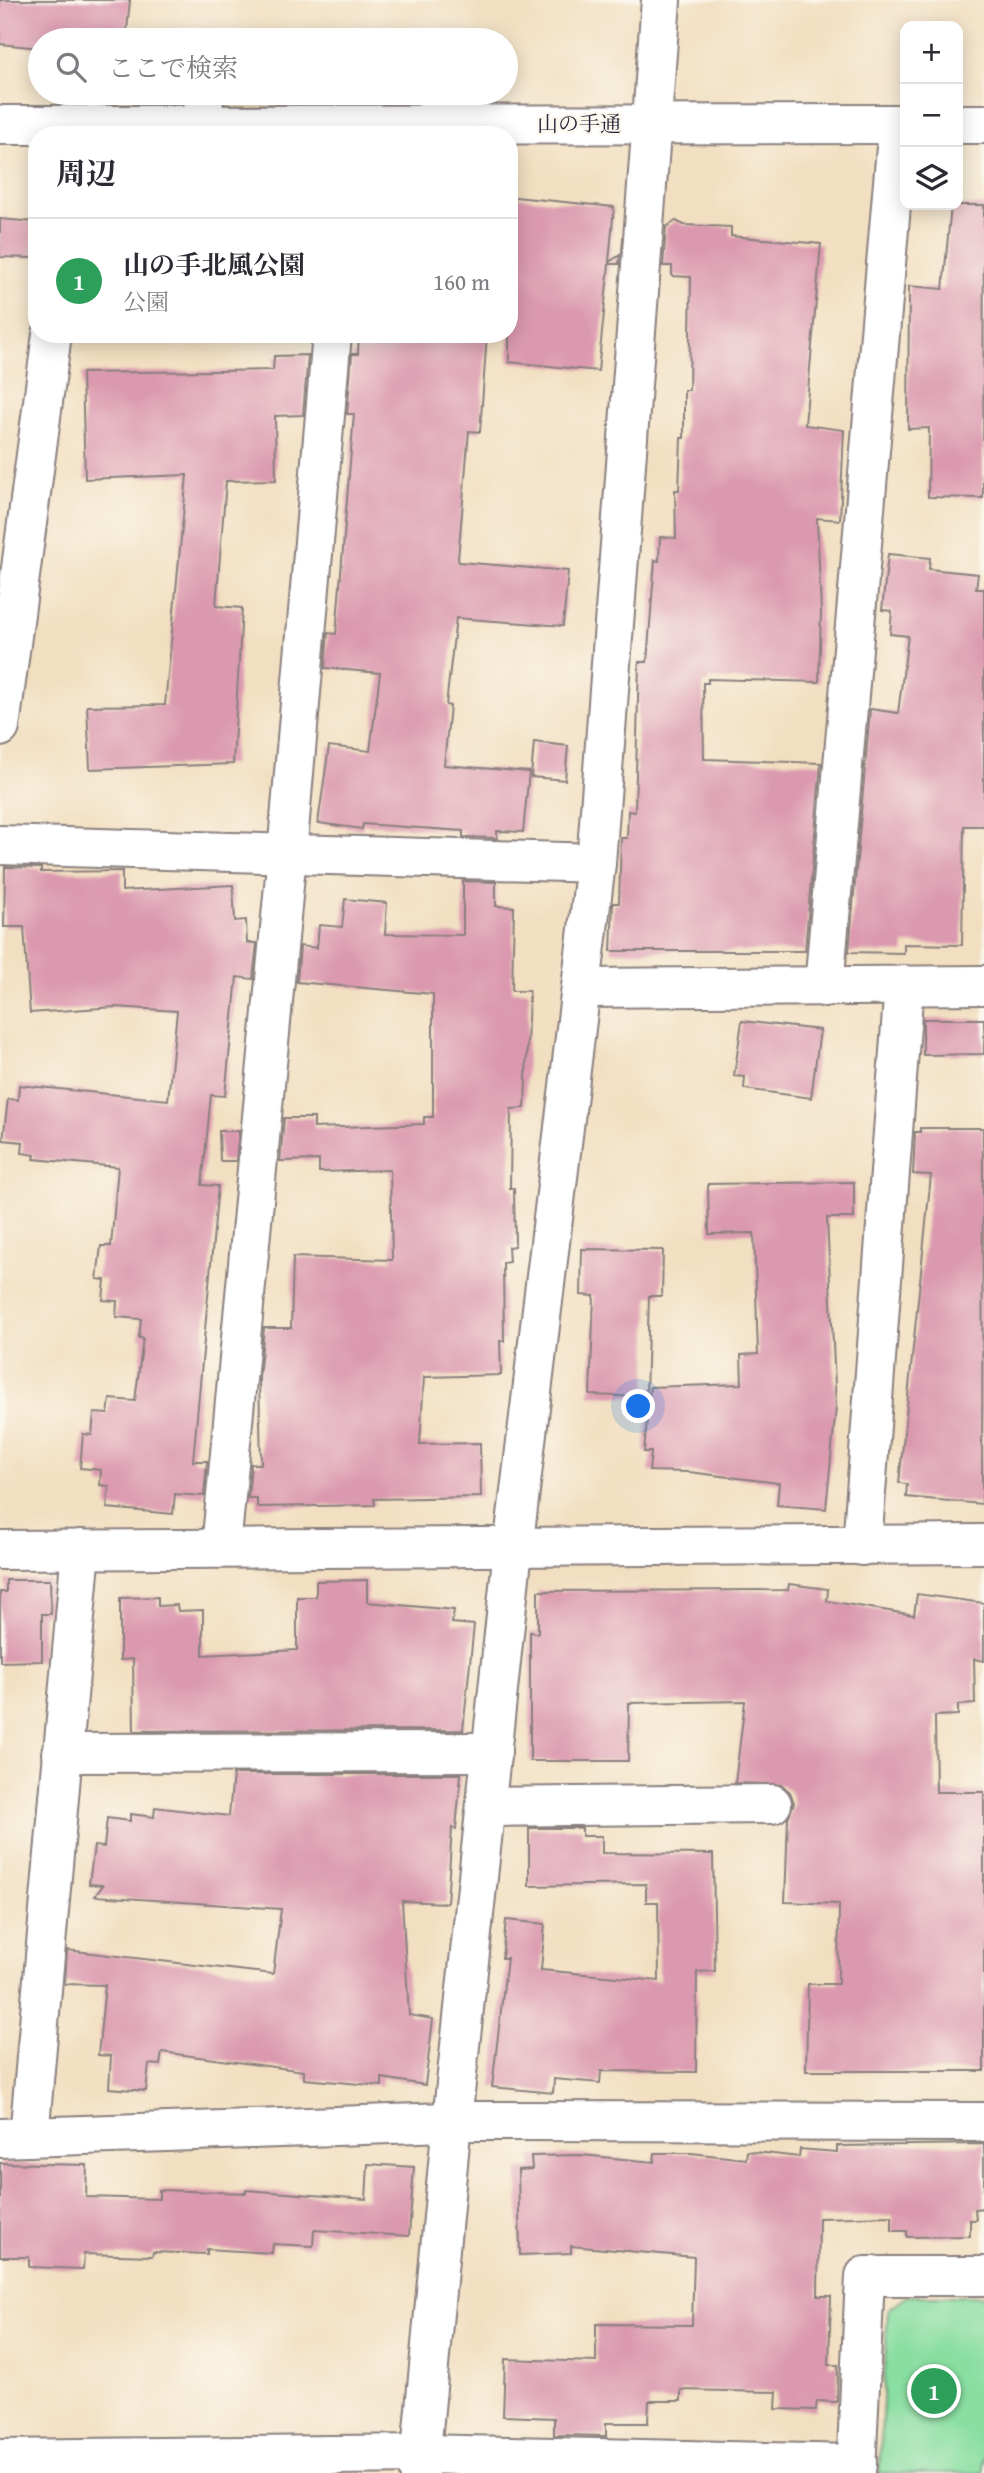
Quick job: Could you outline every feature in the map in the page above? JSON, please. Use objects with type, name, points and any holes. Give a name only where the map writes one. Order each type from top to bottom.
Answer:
[{"type":"street","points":[[420,2463],[452,2121],[513,1549],[596,863],[661,0]]},
{"type":"street","name":"山の手通","points":[[365,126],[438,108],[650,123],[900,124]]},
{"type":"street","name":"山の手通","points":[[102,126],[204,109],[321,126]]},
{"type":"street","points":[[963,124],[984,124]]},
{"type":"street","name":"山の手通","points":[[0,125],[28,127]]},
{"type":"street","points":[[824,987],[900,146]]},
{"type":"street","points":[[0,727],[51,343]]},
{"type":"street","points":[[221,1548],[287,854],[331,343]]},
{"type":"street","points":[[0,845],[596,863]]},
{"type":"street","points":[[862,1546],[904,985]]},
{"type":"street","points":[[582,988],[984,985]]},
{"type":"street","points":[[0,1550],[513,1549],[984,1544]]},
{"type":"street","points":[[81,1549],[62,1753],[15,2138],[452,2121],[984,2122]]},
{"type":"street","points":[[62,1753],[492,1752]]},
{"type":"street","points":[[486,1807],[772,1804]]},
{"type":"street","points":[[0,2459],[857,2468],[865,2276],[984,2276]]},
{"type":"green space","points":[[907,2296],[984,2296],[984,2473],[879,2473],[888,2309]]},
{"type":"building","points":[[0,0],[130,0],[127,28],[28,28],[28,47],[0,44]]},
{"type":"building","points":[[518,197],[614,207],[609,262],[620,255],[619,264],[609,264],[598,371],[509,362],[509,343],[518,343]]},
{"type":"building","points":[[963,205],[984,205],[983,498],[928,497],[929,428],[908,429],[909,286],[943,289],[951,210],[963,210]]},
{"type":"building","points":[[0,219],[28,221],[28,258],[0,257]]},
{"type":"building","points":[[676,221],[684,225],[731,227],[731,236],[821,244],[805,425],[844,430],[840,520],[817,518],[821,612],[819,682],[708,679],[708,683],[703,683],[704,759],[821,763],[805,951],[611,951],[613,903],[619,903],[621,838],[627,838],[628,811],[635,812],[639,662],[647,662],[655,560],[659,561],[660,537],[676,538],[675,490],[679,490],[681,438],[684,438],[684,390],[689,390],[691,277],[672,276],[672,266],[663,266],[666,227]]},
{"type":"building","points":[[359,343],[486,343],[480,432],[469,431],[459,562],[568,571],[563,626],[456,618],[446,705],[450,706],[444,765],[529,772],[523,832],[497,831],[497,838],[463,837],[463,831],[363,824],[362,829],[318,823],[329,746],[370,751],[380,673],[325,668],[328,633],[336,634],[354,414],[347,414],[352,354],[358,354]]},
{"type":"building","points":[[308,355],[303,415],[275,416],[276,480],[226,481],[216,606],[242,608],[233,764],[90,769],[87,706],[165,705],[187,475],[85,479],[82,373],[273,370],[274,356]]},
{"type":"building","points":[[888,554],[930,558],[929,569],[978,574],[976,589],[984,589],[984,826],[964,826],[962,945],[904,944],[904,953],[849,952],[870,709],[898,713],[908,636],[890,634],[892,611],[882,610]]},
{"type":"building","points":[[534,742],[568,746],[565,780],[531,777]]},
{"type":"building","points":[[5,867],[41,868],[41,872],[122,871],[122,891],[233,885],[235,921],[246,920],[247,943],[257,943],[253,979],[237,977],[225,1096],[211,1095],[202,1185],[218,1186],[193,1461],[207,1461],[204,1496],[175,1494],[173,1514],[107,1508],[109,1486],[100,1485],[101,1470],[80,1468],[83,1434],[92,1435],[94,1413],[108,1414],[110,1399],[135,1401],[143,1338],[139,1338],[141,1319],[116,1317],[117,1301],[103,1300],[105,1280],[97,1279],[101,1246],[111,1246],[118,1167],[34,1159],[35,1155],[22,1153],[23,1142],[3,1140],[8,1099],[18,1100],[19,1085],[168,1100],[177,1011],[115,1007],[30,1013],[24,927],[4,927]]},
{"type":"building","points":[[463,881],[496,882],[496,906],[514,907],[512,991],[529,991],[525,1108],[511,1109],[510,1188],[514,1188],[515,1246],[508,1247],[509,1262],[503,1263],[504,1341],[500,1341],[501,1375],[424,1377],[420,1444],[480,1443],[481,1497],[374,1499],[375,1505],[257,1507],[257,1498],[248,1498],[251,1464],[261,1464],[259,1378],[264,1328],[291,1328],[293,1257],[392,1260],[390,1170],[319,1172],[319,1160],[280,1161],[284,1118],[314,1118],[314,1128],[424,1124],[424,1117],[433,1117],[433,994],[297,982],[300,946],[317,948],[319,925],[342,927],[345,899],[387,903],[385,934],[463,935]]},
{"type":"building","points":[[923,1019],[984,1019],[984,1054],[923,1055]]},
{"type":"building","points":[[742,1021],[820,1030],[811,1098],[744,1089],[745,1077],[734,1076]]},
{"type":"building","points":[[920,1128],[983,1128],[982,1504],[906,1497],[907,1484],[899,1483],[931,1175],[913,1174],[915,1132],[920,1132]]},
{"type":"building","points":[[219,1131],[239,1131],[236,1161],[220,1161]]},
{"type":"building","points":[[854,1182],[854,1218],[827,1218],[836,1407],[826,1509],[777,1505],[779,1483],[689,1472],[649,1471],[651,1452],[644,1452],[650,1387],[742,1384],[741,1355],[758,1354],[754,1233],[709,1234],[708,1184]]},
{"type":"building","points":[[582,1249],[663,1250],[662,1296],[649,1296],[646,1397],[590,1395],[594,1296],[581,1295]]},
{"type":"building","points":[[6,1580],[50,1580],[51,1614],[42,1614],[42,1661],[0,1662],[0,1592],[6,1592]]},
{"type":"building","points":[[367,1580],[367,1602],[454,1610],[452,1623],[474,1625],[463,1730],[134,1731],[133,1659],[120,1660],[120,1598],[158,1597],[158,1606],[177,1605],[178,1611],[203,1610],[203,1655],[297,1650],[297,1597],[316,1597],[316,1581]]},
{"type":"building","points":[[789,1584],[828,1589],[827,1601],[914,1615],[917,1594],[984,1603],[984,1661],[974,1659],[975,1704],[958,1705],[958,1715],[935,1716],[936,1792],[984,1792],[984,2071],[806,2071],[808,1984],[838,1984],[839,1904],[785,1902],[788,1818],[794,1803],[790,1792],[782,1785],[735,1783],[745,1701],[629,1703],[628,1761],[530,1761],[530,1632],[538,1633],[538,1591],[788,1590]]},
{"type":"building","points":[[233,1774],[461,1774],[456,1829],[452,1828],[447,1903],[402,1901],[409,2015],[433,2019],[425,2085],[382,2078],[382,2086],[304,2079],[304,2071],[162,2052],[160,2065],[149,2064],[146,2091],[109,2088],[111,2056],[98,2055],[105,1985],[65,1984],[67,1950],[273,1974],[281,1909],[95,1896],[103,1885],[89,1884],[94,1846],[104,1847],[107,1818],[130,1821],[130,1814],[154,1817],[155,1807],[229,1816]]},
{"type":"building","points":[[529,1828],[582,1828],[582,1836],[602,1836],[602,1853],[713,1854],[715,1971],[697,1972],[696,2072],[601,2071],[600,2083],[554,2079],[553,2093],[492,2087],[507,1958],[502,1958],[506,1920],[545,1924],[541,1970],[659,1981],[658,1902],[646,1902],[646,1884],[529,1886]]},
{"type":"building","points":[[984,2144],[984,2208],[975,2209],[976,2220],[970,2220],[970,2236],[907,2237],[907,2231],[892,2231],[892,2216],[819,2218],[818,2296],[831,2296],[829,2365],[838,2365],[837,2402],[817,2401],[816,2410],[776,2409],[777,2392],[681,2390],[681,2401],[649,2401],[648,2423],[606,2423],[606,2436],[554,2435],[554,2418],[503,2416],[505,2359],[596,2362],[596,2324],[692,2325],[694,2257],[571,2246],[571,2253],[520,2255],[518,2170],[532,2169],[531,2156],[581,2155],[654,2162],[655,2153],[691,2153],[746,2159],[747,2151],[799,2157],[800,2149],[837,2152],[837,2146]]},
{"type":"building","points":[[0,2163],[87,2165],[86,2197],[159,2199],[159,2190],[246,2193],[246,2190],[366,2199],[368,2164],[414,2167],[409,2236],[314,2230],[313,2246],[273,2244],[272,2253],[207,2249],[207,2254],[84,2254],[83,2269],[29,2267],[29,2257],[0,2257]]},
{"type":"place","name":"山の手北風公園","points":[[934,2391]]}]
